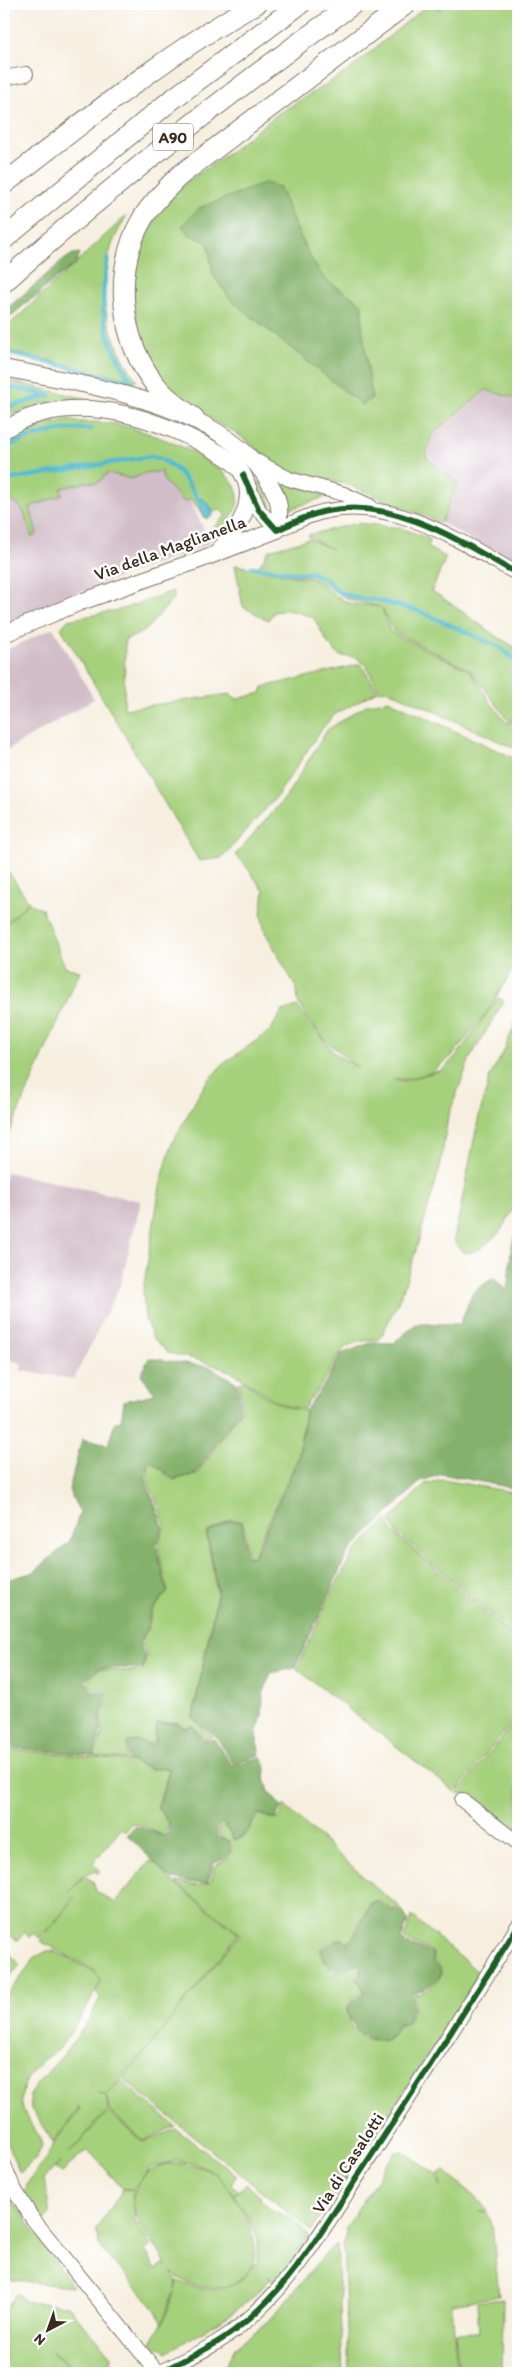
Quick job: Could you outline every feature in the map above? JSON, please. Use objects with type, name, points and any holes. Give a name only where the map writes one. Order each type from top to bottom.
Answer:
[{"type":"highway","points":[[4,184],[180,50],[212,28],[256,4]]},
{"type":"highway","name":"A90","points":[[4,237],[170,100],[300,4]]},
{"type":"highway","name":"A90","points":[[5,281],[183,129],[268,64],[353,4]]},
{"type":"highway","points":[[194,418],[173,402],[153,381],[136,351],[128,329],[124,302],[125,275],[134,237],[144,217],[157,198],[179,176],[406,4]]},
{"type":"main road","points":[[4,368],[79,383],[194,418],[225,436],[254,460],[275,493],[279,508],[277,530]]},
{"type":"main road","points":[[4,430],[21,421],[48,412],[86,408],[107,410],[138,418],[190,437],[230,461],[243,475],[246,501],[240,523],[232,537],[215,554]]},
{"type":"main road","name":"Via della Maglianella","points":[[4,634],[26,623],[78,603],[277,530]]},
{"type":"street","points":[[4,78],[26,74]]},
{"type":"street","points":[[254,460],[289,479],[344,494],[382,512]]},
{"type":"street","points":[[243,475],[260,510],[277,530]]},
{"type":"street","name":"Via della Maglianella","points":[[277,530],[328,510],[355,508],[382,512],[404,517],[439,531],[518,574]]},
{"type":"street","points":[[462,1800],[518,1843]]},
{"type":"street","name":"Via di Casalotti","points":[[158,2373],[195,2355],[241,2326],[266,2302],[293,2271],[347,2192],[518,1926]]},
{"type":"street","points":[[4,2165],[16,2194],[32,2218],[158,2373]]},
{"type":"shaded area","points":[[486,391],[518,399],[518,567],[442,523],[459,483],[428,455],[434,435]]},
{"type":"shaded area","points":[[148,462],[164,466],[186,491],[210,543],[57,601],[4,624],[4,504],[13,499]]},
{"type":"shaded area","points":[[53,628],[94,699],[4,752],[4,651]]},
{"type":"shaded area","points":[[6,1172],[141,1201],[121,1283],[74,1379],[21,1371],[21,1363],[4,1359],[4,1182]]},
{"type":"green space","points":[[428,4],[518,4],[518,399],[486,390],[433,434],[426,456],[458,483],[441,523],[349,485],[288,472],[236,433],[200,414],[173,393],[142,350],[130,284],[141,237],[153,218],[168,200],[188,181],[219,160],[279,113],[348,71]]},
{"type":"green space","points":[[265,183],[280,187],[304,245],[322,275],[330,283],[362,305],[362,325],[372,398],[362,405],[232,301],[213,275],[208,243],[188,234],[182,225],[199,208]]},
{"type":"green space","points":[[126,216],[112,244],[106,266],[105,301],[112,334],[127,366],[137,381],[4,350],[4,330]]},
{"type":"green space","points":[[80,253],[75,265],[55,279],[39,295],[30,300],[4,322],[4,312],[10,306],[65,259],[73,254]]},
{"type":"green space","points":[[4,380],[87,399],[41,404],[4,418]]},
{"type":"green space","points":[[70,419],[75,422],[109,423],[142,431],[164,439],[206,460],[223,472],[234,485],[238,499],[235,511],[210,539],[207,534],[226,515],[219,509],[205,518],[191,499],[184,502],[164,481],[161,471],[145,473],[132,479],[108,473],[97,483],[87,482],[61,488],[62,495],[30,507],[37,534],[32,537],[24,512],[20,507],[11,501],[4,502],[4,441],[37,426]]},
{"type":"green space","points":[[278,480],[328,496],[287,510],[275,481]]},
{"type":"green space","points":[[259,481],[267,492],[271,505],[269,511],[260,497]]},
{"type":"green space","points":[[357,523],[401,528],[430,539],[428,548],[446,557],[432,590],[430,590],[518,649],[518,717],[509,721],[470,670],[393,631],[382,608],[390,632],[470,671],[490,702],[507,723],[518,720],[518,750],[388,690],[379,691],[366,665],[356,657],[340,656],[329,645],[313,617],[287,610],[274,612],[268,620],[243,607],[235,565],[311,579],[348,603],[380,607],[348,599],[310,577],[257,569],[269,550],[308,539],[332,549],[310,538],[308,535]]},
{"type":"green space","points":[[173,591],[174,598],[145,631],[125,640],[124,709],[230,694],[237,699],[261,693],[263,687],[361,664],[377,691],[334,715],[321,730],[277,796],[222,858],[199,861],[61,628],[68,620],[123,609]]},
{"type":"green space","points":[[388,700],[518,760],[518,961],[487,1012],[452,1056],[430,1073],[409,1079],[393,1079],[403,1081],[442,1070],[458,1054],[498,998],[504,1001],[470,1058],[448,1117],[440,1167],[415,1253],[401,1296],[380,1339],[357,1342],[350,1345],[340,1353],[323,1383],[304,1408],[290,1407],[276,1401],[232,1372],[199,1360],[168,1353],[153,1338],[145,1319],[143,1290],[160,1186],[172,1143],[205,1084],[223,1064],[270,1031],[282,1011],[297,1006],[334,1053],[358,1068],[325,1040],[298,1003],[297,989],[265,932],[261,914],[264,891],[243,862],[235,855],[286,797],[327,730],[366,705]]},
{"type":"green space","points":[[4,865],[29,902],[4,925]]},
{"type":"green space","points":[[28,903],[42,909],[65,967],[80,971],[4,1145],[4,927]]},
{"type":"green space","points":[[518,1016],[518,1201],[500,1232],[480,1249],[469,1253],[463,1252],[454,1240],[478,1120],[490,1076],[504,1051]]},
{"type":"green space","points":[[518,1228],[518,1489],[442,1474],[421,1481],[347,1554],[295,1668],[271,1673],[263,1695],[262,1717],[256,1734],[260,1755],[233,1763],[215,1735],[193,1718],[218,1593],[207,1533],[231,1520],[242,1523],[246,1557],[254,1557],[299,1458],[305,1411],[326,1382],[341,1354],[370,1343],[394,1343],[416,1324],[460,1324],[473,1292],[493,1278],[507,1290],[511,1250]]},
{"type":"green space","points":[[149,1358],[210,1367],[237,1383],[240,1410],[195,1474],[174,1479],[149,1459],[145,1478],[163,1527],[156,1546],[167,1592],[151,1611],[147,1628],[139,1643],[145,1656],[143,1668],[98,1668],[85,1682],[92,1690],[104,1693],[105,1701],[100,1716],[101,1731],[93,1755],[4,1747],[4,1581],[34,1572],[69,1542],[80,1513],[69,1490],[82,1439],[108,1445],[115,1422],[121,1421],[124,1401],[155,1394],[141,1374]]},
{"type":"green space","points":[[244,1381],[280,1404],[305,1410],[298,1457],[253,1556],[248,1557],[243,1522],[231,1519],[206,1533],[217,1593],[192,1718],[213,1736],[204,1740],[192,1725],[185,1728],[177,1722],[157,1723],[153,1744],[127,1741],[126,1759],[94,1756],[103,1732],[101,1716],[107,1701],[105,1691],[93,1688],[87,1683],[98,1669],[143,1670],[147,1655],[141,1643],[149,1626],[152,1611],[168,1592],[158,1546],[165,1525],[147,1478],[150,1461],[173,1480],[197,1474],[242,1409],[239,1383]]},
{"type":"green space","points":[[443,1480],[518,1493],[518,1637],[395,1531],[390,1520],[425,1484]]},
{"type":"green space","points":[[387,1520],[392,1531],[518,1640],[518,1715],[455,1792],[297,1669],[332,1591],[354,1552]]},
{"type":"green space","points":[[518,1718],[518,1837],[467,1794],[457,1793]]},
{"type":"green space","points":[[177,1723],[185,1729],[192,1726],[203,1741],[214,1739],[232,1765],[262,1757],[269,1792],[282,1807],[275,1819],[258,1813],[243,1837],[234,1839],[224,1823],[216,1828],[217,1837],[229,1841],[230,1850],[228,1856],[214,1863],[208,1882],[203,1883],[171,1879],[127,1835],[136,1826],[163,1836],[169,1831],[169,1822],[158,1808],[170,1769],[162,1767],[151,1769],[128,1759],[128,1742],[136,1740],[154,1746],[157,1724]]},
{"type":"green space","points":[[4,1749],[130,1761],[150,1770],[162,1768],[169,1770],[157,1808],[168,1822],[167,1830],[162,1835],[138,1824],[131,1824],[125,1832],[121,1828],[93,1863],[100,1870],[98,1873],[93,1871],[89,1875],[84,1874],[69,1892],[84,1876],[93,1881],[96,1891],[115,1903],[150,1861],[157,1865],[169,1879],[238,1934],[157,2037],[106,2096],[97,2092],[106,2097],[108,2110],[67,2155],[108,2112],[143,2142],[176,2129],[237,2176],[231,2184],[238,2191],[233,2194],[215,2172],[192,2163],[176,2161],[151,2167],[133,2189],[122,2188],[91,2153],[86,2151],[62,2172],[55,2169],[61,2161],[44,2179],[50,2214],[40,2225],[22,2196],[29,2181],[45,2160],[56,2140],[80,2109],[76,2105],[79,2109],[53,2142],[31,2109],[30,2095],[35,2086],[64,2054],[89,2020],[100,1998],[96,1993],[102,1980],[92,1969],[40,1941],[74,1899],[73,1897],[60,1916],[40,1938],[33,1933],[30,1937],[25,1932],[17,1941],[12,1936],[4,1943]]},
{"type":"green space","points":[[284,1805],[400,1907],[393,1910],[377,1900],[370,1903],[352,1938],[347,1943],[342,1938],[333,1940],[320,1949],[324,1962],[335,1972],[347,1970],[353,1964],[361,1974],[356,1979],[363,1988],[361,1995],[352,1999],[347,2010],[351,2026],[364,2039],[387,2041],[399,2026],[408,2023],[416,2003],[413,1995],[430,1987],[440,1977],[440,1966],[434,1961],[433,1952],[404,1938],[412,1916],[478,1972],[473,1984],[449,2023],[311,2231],[123,2079],[240,1934],[176,1883],[197,1886],[211,1881],[215,1866],[226,1859],[231,1851],[231,1842],[219,1836],[218,1829],[224,1825],[234,1840],[244,1837],[259,1814],[275,1820],[281,1815]]},
{"type":"green space","points":[[376,1901],[392,1911],[402,1909],[408,1921],[401,1939],[409,1945],[432,1953],[433,1962],[439,1967],[440,1973],[439,1977],[429,1986],[411,1994],[414,2003],[407,2022],[398,2025],[392,2035],[385,2040],[377,2040],[360,2033],[350,2018],[348,2010],[353,2001],[362,1996],[364,1989],[357,1979],[362,1975],[360,1967],[353,1963],[347,1968],[337,1970],[326,1962],[321,1950],[335,1941],[342,1939],[348,1943],[353,1939],[371,1904]]},
{"type":"green space","points":[[4,1947],[20,1965],[4,1983]]},
{"type":"green space","points":[[47,1951],[54,1951],[93,1971],[101,1979],[77,2023],[59,2049],[38,2065],[25,2084],[21,2098],[22,2105],[42,2145],[36,2158],[20,2173],[4,2137],[4,1998],[34,1958]]},
{"type":"green space","points":[[120,2080],[175,2126],[143,2141],[109,2111],[107,2096]]},
{"type":"green space","points":[[403,2151],[438,2175],[440,2187],[439,2173],[444,2170],[487,2210],[479,2212],[487,2212],[492,2224],[499,2296],[452,2304],[457,2373],[349,2373],[343,2244],[346,2238],[346,2228],[394,2153]]},
{"type":"green space","points":[[168,2164],[191,2165],[208,2170],[221,2179],[233,2195],[246,2184],[261,2196],[259,2199],[275,2213],[277,2211],[294,2221],[309,2235],[275,2282],[268,2276],[270,2279],[247,2302],[222,2320],[167,2353],[160,2347],[154,2348],[150,2344],[165,2318],[174,2291],[162,2323],[141,2292],[98,2244],[99,2238],[96,2231],[123,2189],[132,2190],[135,2220],[151,2246],[145,2250],[156,2269],[163,2264],[167,2267],[136,2215],[134,2193],[145,2175]],"holes":[[[238,2202],[245,2211],[258,2238],[257,2265],[255,2263],[249,2270],[254,2259],[255,2249],[249,2224]],[[171,2272],[181,2279],[205,2287],[217,2288],[236,2282],[221,2289],[211,2290],[190,2286],[178,2281],[174,2289],[177,2280]]]},
{"type":"green space","points":[[4,2186],[7,2192],[73,2287],[4,2279]]},
{"type":"green space","points":[[337,2244],[343,2373],[223,2373],[235,2347],[269,2321],[325,2254]]},
{"type":"green space","points":[[17,2293],[27,2302],[67,2305],[111,2356],[108,2373],[79,2373],[52,2352],[77,2373],[4,2373],[4,2312]]},
{"type":"green space","points":[[503,2299],[502,2373],[459,2373],[455,2333],[479,2332],[477,2302]]},
{"type":"water","points":[[196,499],[203,499],[212,508],[213,515],[206,519]]},
{"type":"waterway","points":[[434,4],[439,8],[445,4]]},
{"type":"waterway","points":[[4,352],[132,382],[114,351],[105,323],[103,293],[108,258]]},
{"type":"waterway","points":[[4,386],[50,395],[5,408],[4,400]]},
{"type":"waterway","points":[[4,448],[46,433],[68,429],[91,429]]},
{"type":"waterway","points":[[4,483],[12,479],[152,456],[175,468],[186,480],[200,503]]},
{"type":"waterway","points":[[252,567],[312,573],[327,580],[339,592],[419,611],[501,648],[518,663]]},
{"type":"cycle path","points":[[243,475],[259,510],[277,530],[320,512],[352,508],[378,510],[427,525],[518,574]]},
{"type":"cycle path","points":[[158,2373],[221,2340],[240,2326],[277,2291],[308,2251],[337,2208],[518,1926]]}]
